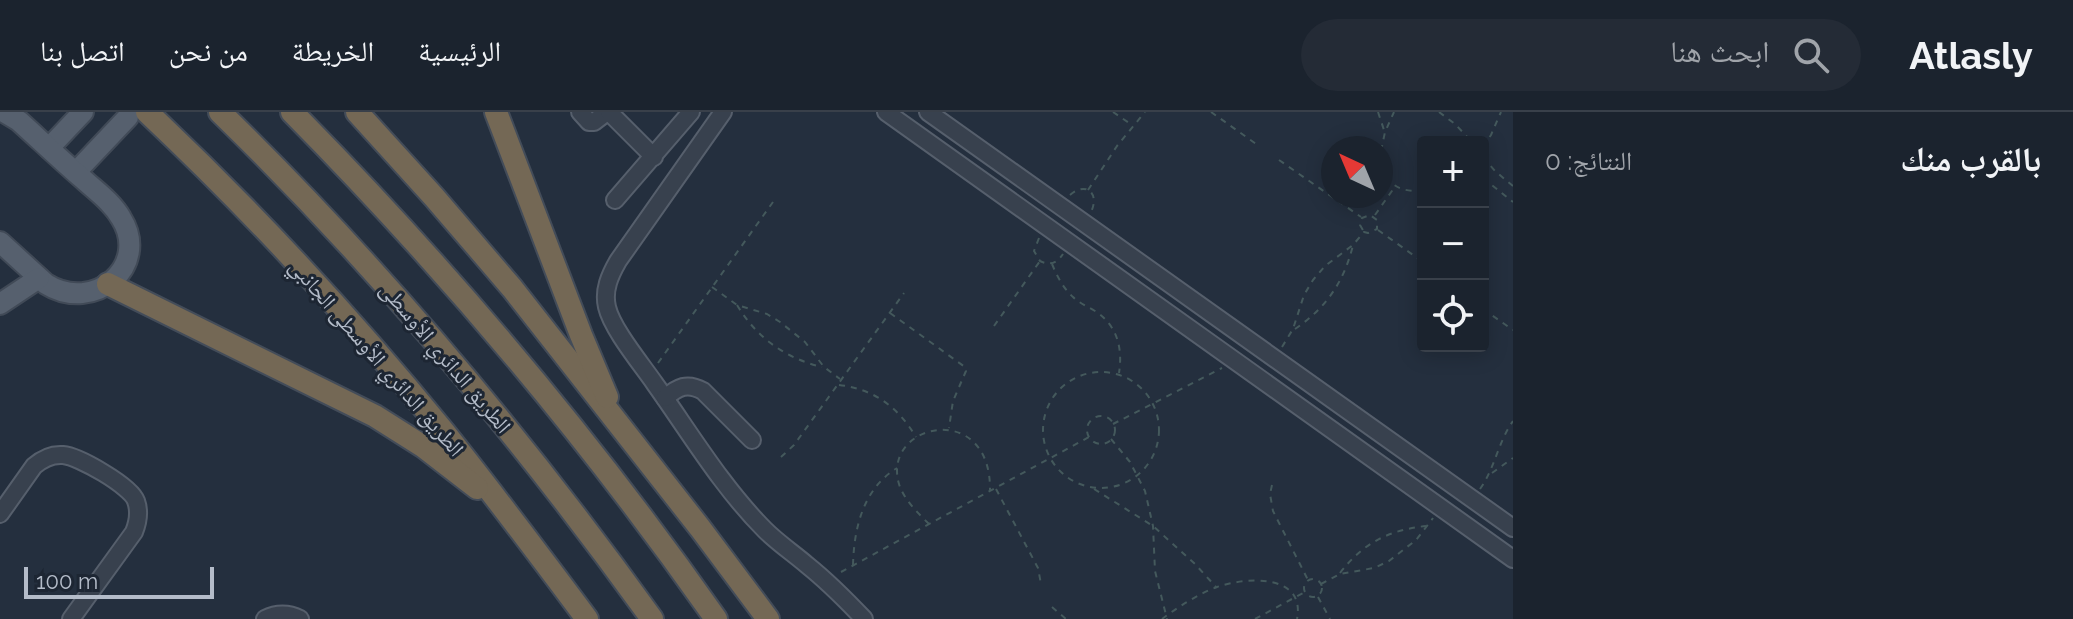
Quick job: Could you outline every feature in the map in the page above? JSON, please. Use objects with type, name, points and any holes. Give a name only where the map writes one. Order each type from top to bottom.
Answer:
[{"type":"highway","name":"الطريق الدائري الأوسطى","points":[[220,112],[325,218],[443,350],[545,476],[652,619]]},
{"type":"highway","points":[[292,112],[402,227],[519,362],[631,504],[716,619]]},
{"type":"highway","points":[[357,112],[512,288],[768,619]]},
{"type":"highway","points":[[496,112],[589,355],[623,431]]},
{"type":"highway","name":"الطريق الدائري الأوسطى الجانبي","points":[[137,114],[249,212],[338,308],[442,430],[587,619]]},
{"type":"highway","points":[[108,284],[349,402],[400,431],[471,483],[513,523]]},
{"type":"main road","points":[[0,242],[54,289],[72,294],[91,293],[108,284],[121,271],[129,244],[125,225],[115,209],[19,121],[4,112]]},
{"type":"main road","points":[[49,148],[83,112]]},
{"type":"main road","points":[[76,172],[137,114]]},
{"type":"main road","points":[[0,304],[39,278]]},
{"type":"street","points":[[580,112],[592,122],[608,112],[654,157]]},
{"type":"street","points":[[615,200],[691,112]]},
{"type":"street","points":[[723,112],[610,275],[606,291],[607,307],[649,375],[750,515],[826,581],[864,619]]},
{"type":"street","points":[[886,112],[1513,559]]},
{"type":"street","points":[[928,112],[1513,528]]},
{"type":"street","points":[[665,398],[678,387],[695,387],[703,391],[752,440]]},
{"type":"street","points":[[0,514],[34,466],[57,455],[74,457],[132,493],[139,512],[134,532],[71,619]]},
{"type":"street","points":[[1433,502],[1448,482]]},
{"type":"street","points":[[265,619],[288,614],[300,619]]},
{"type":"path","points":[[1113,112],[1133,126]]},
{"type":"path","points":[[1088,190],[1117,146],[1145,112]]},
{"type":"path","points":[[1211,112],[1259,146]]},
{"type":"path","points":[[1378,112],[1385,132]]},
{"type":"path","points":[[1384,136],[1394,112]]},
{"type":"path","points":[[1439,112],[1466,136]]},
{"type":"path","points":[[1489,138],[1501,112]]},
{"type":"path","points":[[1279,160],[1362,218]]},
{"type":"path","points":[[1489,164],[1513,186]]},
{"type":"path","points":[[1393,184],[1417,191]]},
{"type":"path","points":[[1489,184],[1513,202]]},
{"type":"path","points":[[1489,186],[1495,189]]},
{"type":"path","points":[[1374,216],[1395,187]]},
{"type":"path","points":[[1060,206],[1076,190],[1088,190],[1095,198],[1095,204],[1085,224]]},
{"type":"path","points":[[649,375],[773,202]]},
{"type":"path","points":[[1362,218],[1374,216]]},
{"type":"path","points":[[1374,216],[1377,229]]},
{"type":"path","points":[[1362,218],[1360,225],[1364,232]]},
{"type":"path","points":[[1046,227],[1035,246],[1036,257],[1040,261],[1057,262],[1070,244]]},
{"type":"path","points":[[1364,232],[1377,229]]},
{"type":"path","points":[[1377,229],[1417,258]]},
{"type":"path","points":[[1274,358],[1293,329],[1304,295],[1313,280],[1364,232]]},
{"type":"path","points":[[1293,329],[1322,308],[1333,294],[1346,271],[1353,245]]},
{"type":"path","points":[[994,326],[1040,261]]},
{"type":"path","points":[[1052,264],[1064,288],[1107,321],[1115,333],[1120,346],[1119,374]]},
{"type":"path","points":[[712,287],[737,305],[767,314],[780,322],[805,342],[824,367],[841,380]]},
{"type":"path","points":[[781,457],[794,445],[904,293]]},
{"type":"path","points":[[737,305],[767,341],[793,358],[824,367]]},
{"type":"path","points":[[890,313],[965,367],[965,375],[953,401],[949,429]]},
{"type":"path","points":[[1489,313],[1513,330]]},
{"type":"path","points":[[1113,424],[1234,361]]},
{"type":"path","points":[[1093,489],[1111,488],[1129,482],[1154,456],[1159,439],[1159,421],[1153,403],[1133,381],[1119,374],[1088,373],[1061,388],[1051,400],[1042,429],[1049,459],[1060,473],[1076,484],[1093,489],[1153,526],[1216,587]]},
{"type":"path","points":[[838,385],[854,387],[884,400],[908,423],[916,438]]},
{"type":"path","points":[[1105,417],[1113,424],[1114,435],[1111,439],[1101,444],[1089,437],[1087,426],[1095,418],[1105,417]]},
{"type":"path","points":[[1513,421],[1498,448],[1491,474],[1513,458]]},
{"type":"path","points":[[929,524],[899,485],[901,456],[916,438],[937,429],[961,433],[981,451],[990,477],[990,491]]},
{"type":"path","points":[[826,581],[1089,437]]},
{"type":"path","points":[[1111,439],[1138,475],[1150,508],[1155,571],[1165,618],[1216,587],[1264,580],[1287,588],[1295,597],[1297,619]]},
{"type":"path","points":[[853,565],[856,531],[864,506],[874,488],[898,467]]},
{"type":"path","points":[[1272,485],[1273,511],[1308,580]]},
{"type":"path","points":[[995,488],[1038,568],[1041,584]]},
{"type":"path","points":[[1321,584],[1340,574],[1374,568],[1389,561],[1416,540],[1427,526],[1397,531],[1370,543],[1340,574]]},
{"type":"path","points":[[1304,592],[1308,580],[1316,579],[1322,589],[1318,596]]},
{"type":"path","points":[[1304,592],[1310,597],[1318,596]]},
{"type":"path","points":[[1255,619],[1304,592]]},
{"type":"path","points":[[1318,596],[1330,619]]},
{"type":"path","points":[[1052,607],[1066,619]]}]
